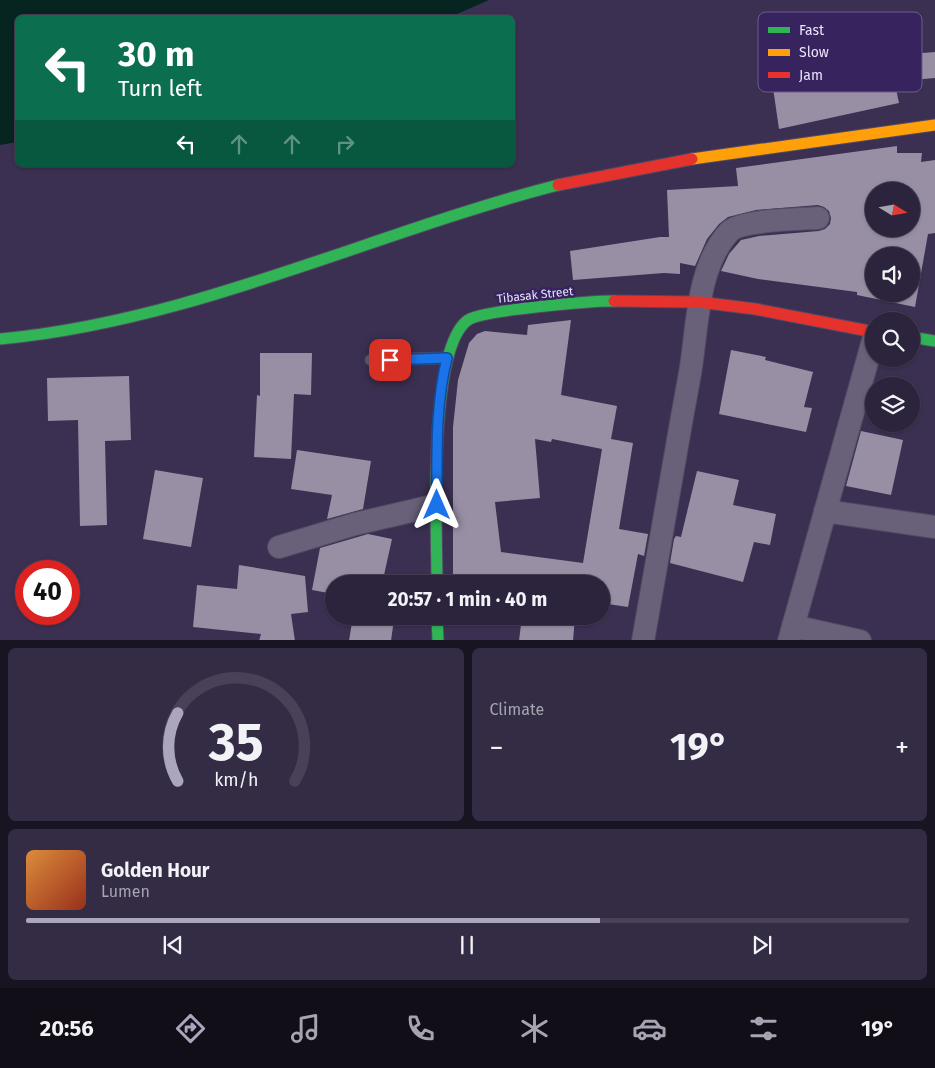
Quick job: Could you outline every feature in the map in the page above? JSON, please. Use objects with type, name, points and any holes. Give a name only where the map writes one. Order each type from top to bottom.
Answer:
[{"type":"street","points":[[0,340],[101,324],[178,304],[433,221],[538,190],[621,172],[710,156],[935,125]]},
{"type":"street","points":[[643,640],[669,484],[690,376],[699,302],[714,253],[730,230],[762,221],[818,218]]},
{"type":"street","name":"Tibasak Street","points":[[437,575],[437,426],[447,358],[455,335],[468,320],[492,313],[603,301],[699,302],[755,309],[865,330]]},
{"type":"street","points":[[920,338],[935,341]]},
{"type":"street","points":[[860,640],[791,633],[866,367]]},
{"type":"street","points":[[279,547],[355,524],[437,505]]},
{"type":"street","points":[[825,511],[935,527]]},
{"type":"street","points":[[438,625],[438,640]]},
{"type":"lane","points":[[372,360],[447,358]]},
{"type":"shaded area","points":[[0,0],[489,0],[455,15],[15,15],[15,142],[0,145]]},
{"type":"building","points":[[935,52],[935,78],[922,79],[922,53]]},
{"type":"building","points":[[774,92],[897,92],[899,103],[779,129]]},
{"type":"building","points":[[897,146],[897,153],[922,153],[921,162],[935,160],[935,233],[928,234],[920,279],[920,247],[865,247],[865,297],[857,295],[857,292],[758,279],[721,271],[729,254],[741,240],[759,236],[825,229],[830,224],[829,211],[818,205],[756,210],[728,217],[719,224],[707,239],[695,266],[680,263],[680,274],[664,273],[573,280],[570,251],[669,237],[667,190],[738,186],[736,168]]},
{"type":"building","points":[[891,302],[916,302],[915,307]]},
{"type":"building","points":[[571,320],[561,395],[617,406],[611,439],[633,443],[619,529],[648,534],[644,556],[638,554],[628,607],[610,604],[610,575],[453,575],[453,427],[458,380],[469,343],[477,334],[485,331],[527,335],[528,325]],"holes":[[[535,439],[551,442],[552,439],[602,449],[583,563],[501,552],[495,502],[540,498]]]},
{"type":"building","points":[[731,350],[766,357],[765,360],[813,372],[804,407],[812,408],[806,432],[719,414]]},
{"type":"building","points":[[260,353],[312,353],[311,395],[294,394],[291,459],[254,457],[257,395],[260,396]]},
{"type":"building","points":[[129,376],[131,440],[105,441],[107,525],[80,526],[78,420],[48,421],[47,378]]},
{"type":"building","points":[[861,431],[903,440],[891,495],[846,486]]},
{"type":"building","points":[[297,450],[371,461],[363,509],[327,519],[332,495],[291,489]]},
{"type":"building","points":[[155,470],[203,478],[191,547],[143,539]]},
{"type":"building","points":[[697,471],[739,480],[733,505],[776,514],[770,545],[754,542],[743,582],[670,563],[674,539],[676,536],[681,537]]},
{"type":"building","points":[[368,534],[392,539],[384,575],[325,575],[325,592],[312,590],[320,548]]},
{"type":"building","points":[[239,565],[305,576],[308,612],[291,614],[295,640],[259,640],[261,634],[193,627],[197,585],[237,589]]},
{"type":"building","points":[[352,625],[393,625],[391,640],[349,640]]},
{"type":"building","points":[[521,625],[574,625],[573,640],[519,640]]},
{"type":"traffic: fast","points":[[0,339],[72,329],[142,314],[212,295],[419,227],[558,185]]},
{"type":"traffic: fast","points":[[437,575],[436,486],[440,403],[446,366],[455,338],[468,320],[477,316],[538,307],[614,301]]},
{"type":"traffic: fast","points":[[920,338],[935,341]]},
{"type":"traffic: fast","points":[[437,625],[438,640]]},
{"type":"traffic: slow","points":[[692,159],[935,125]]},
{"type":"traffic: jam","points":[[558,185],[692,159]]},
{"type":"traffic: jam","points":[[614,301],[699,302],[755,309],[865,330]]},
{"type":"route","points":[[390,360],[447,358],[437,426],[437,505]]}]
